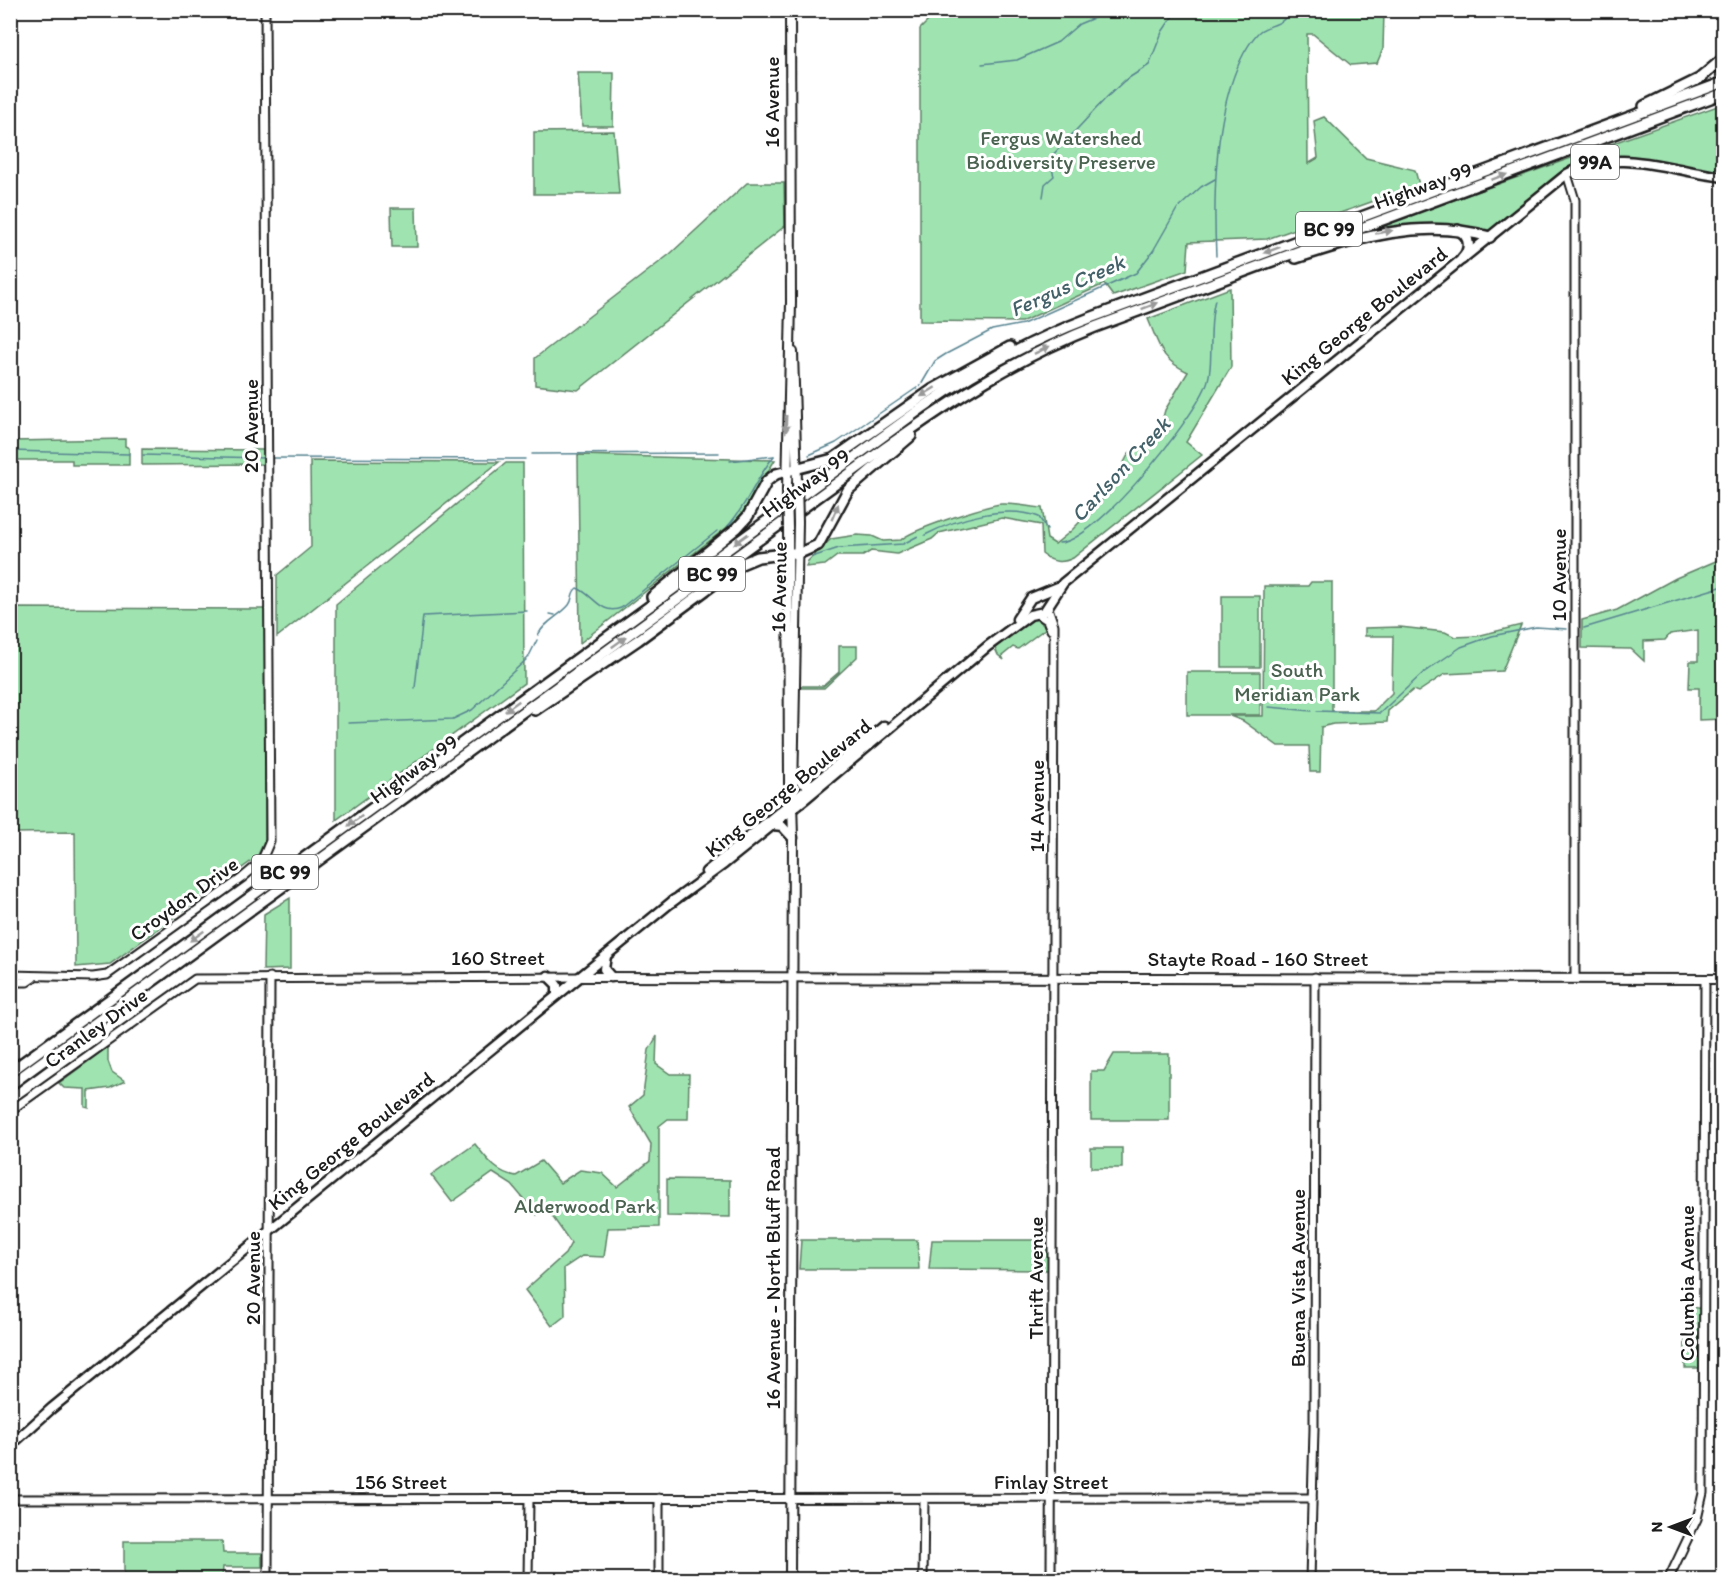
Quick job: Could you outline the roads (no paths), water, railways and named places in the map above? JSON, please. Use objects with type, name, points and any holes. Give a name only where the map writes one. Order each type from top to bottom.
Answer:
[{"type":"highway","points":[[1543,149],[1686,86],[1707,74],[1724,58]]},
{"type":"highway","name":"Highway 99","points":[[10,1072],[949,389],[1032,343],[1115,308],[1724,82]]},
{"type":"highway","name":"Highway 99","points":[[10,1085],[900,437],[991,376],[1065,339],[1724,93]]},
{"type":"highway","points":[[1579,147],[1724,100]]},
{"type":"highway","points":[[1208,285],[1368,236],[1401,230],[1447,228],[1490,237]]},
{"type":"highway","points":[[1447,228],[1460,231],[1467,239],[1468,250],[1462,259]]},
{"type":"highway","points":[[559,672],[737,528],[748,516],[767,482],[786,469],[822,463],[838,456],[902,409],[982,361],[1049,330],[1115,308]]},
{"type":"highway","points":[[435,775],[619,654],[741,564],[763,556],[798,552],[821,542],[843,497],[859,478],[991,376]]},
{"type":"main road","name":"16 Avenue","points":[[790,10],[790,302],[786,469],[789,783],[793,838],[792,976]]},
{"type":"main road","name":"King George Boulevard","points":[[1041,595],[1058,587],[1567,174],[1589,164],[1622,159],[1724,177]]},
{"type":"main road","name":"16 Avenue","points":[[790,302],[798,522],[795,773],[792,804]]},
{"type":"main road","name":"King George Boulevard","points":[[1048,606],[1058,587]]},
{"type":"main road","points":[[1041,595],[1048,606],[1037,614],[1030,610],[1028,603],[1034,596],[1041,595]]},
{"type":"main road","name":"King George Boulevard","points":[[10,1439],[52,1408],[988,646],[1024,613],[1028,603]]},
{"type":"main road","name":"King George Boulevard","points":[[988,646],[1037,614]]},
{"type":"main road","points":[[789,637],[796,657]]},
{"type":"main road","name":"King George Boulevard","points":[[672,902],[772,825],[812,784],[923,698]]},
{"type":"main road","points":[[789,719],[795,728]]},
{"type":"main road","points":[[795,773],[802,783],[812,784]]},
{"type":"main road","points":[[772,825],[782,825],[793,838]]},
{"type":"main road","points":[[606,956],[604,969],[611,977]]},
{"type":"main road","points":[[548,976],[555,980],[557,995]]},
{"type":"main road","name":"Stayte Road - 160 Street","points":[[792,976],[1724,979]]},
{"type":"main road","name":"160 Street","points":[[580,977],[792,976]]},
{"type":"main road","name":"16 Avenue - North Bluff Road","points":[[790,1580],[792,976]]},
{"type":"main road","name":"King George Boulevard","points":[[10,1446],[52,1408]]},
{"type":"street","name":"20 Avenue","points":[[265,10],[270,841]]},
{"type":"street","name":"10 Avenue","points":[[1567,174],[1575,200],[1575,978]]},
{"type":"street","name":"14 Avenue","points":[[1048,606],[1054,625],[1054,977]]},
{"type":"street","points":[[1037,614],[1047,620],[1053,635]]},
{"type":"street","name":"Croydon Drive","points":[[33,978],[107,975],[261,862],[270,841]]},
{"type":"street","points":[[10,975],[33,978]]},
{"type":"street","name":"20 Avenue","points":[[268,1580],[270,977]]},
{"type":"street","name":"160 Street","points":[[204,978],[580,977]]},
{"type":"street","name":"Thrift Avenue","points":[[1051,1580],[1054,977]]},
{"type":"street","name":"Buena Vista Avenue","points":[[1310,1580],[1315,977]]},
{"type":"street","points":[[10,981],[27,982],[33,978]]},
{"type":"street","name":"Cranley Drive","points":[[10,1111],[187,982],[204,978]]},
{"type":"street","name":"Columbia Avenue","points":[[1668,1580],[1697,1519],[1703,1492],[1705,979]]},
{"type":"street","points":[[659,1498],[659,1580]]},
{"type":"street","name":"156 Street","points":[[10,1499],[791,1498]]},
{"type":"street","name":"Finlay Street","points":[[791,1498],[1312,1498]]},
{"type":"street","points":[[923,1580],[924,1498]]},
{"type":"street","points":[[528,1580],[529,1499]]},
{"type":"waterway","points":[[982,64],[1017,60],[1058,42],[1079,24],[1113,10]]},
{"type":"waterway","points":[[1043,197],[1045,184],[1054,176],[1049,159],[1124,81],[1149,65],[1162,32],[1177,10]]},
{"type":"waterway","name":"Fergus Creek","points":[[1216,256],[1215,206],[1218,153],[1221,126],[1234,76],[1251,41],[1260,31],[1285,19],[1288,10]]},
{"type":"waterway","name":"Fergus Creek","points":[[809,455],[836,443],[921,385],[935,361],[946,354],[992,330],[1023,324],[1136,273],[1153,251],[1177,209],[1201,187],[1215,179]]},
{"type":"waterway","name":"Carlson Creek","points":[[1059,543],[1075,537],[1118,502],[1163,451],[1197,403],[1209,377],[1211,322],[1215,300]]},
{"type":"waterway","points":[[10,451],[129,454]]},
{"type":"waterway","points":[[532,454],[719,453]]},
{"type":"waterway","points":[[143,455],[264,458]]},
{"type":"waterway","points":[[730,461],[774,456]]},
{"type":"waterway","points":[[727,527],[774,456]]},
{"type":"waterway","points":[[272,458],[525,459]]},
{"type":"waterway","name":"Carlson Creek","points":[[925,535],[966,519],[1011,512],[1039,517],[1047,530]]},
{"type":"waterway","name":"Carlson Creek","points":[[538,635],[569,605],[577,588],[603,607],[614,610],[621,608],[717,531]]},
{"type":"waterway","name":"Carlson Creek","points":[[812,557],[839,548],[903,544],[918,536]]},
{"type":"waterway","points":[[1584,628],[1724,586]]},
{"type":"waterway","points":[[415,688],[423,616],[527,611]]},
{"type":"waterway","name":"Carlson Creek","points":[[550,614],[555,615]]},
{"type":"waterway","points":[[1317,711],[1380,713],[1423,673],[1461,647],[1492,636],[1536,627],[1567,629]]},
{"type":"waterway","points":[[348,723],[453,719],[472,710],[528,658],[537,640]]},
{"type":"waterway","points":[[1269,707],[1312,711]]},
{"type":"park label","name":"Fergus Watershed Biodiversity Preserve","points":[[1061,150]]},
{"type":"park label","name":"South Meridian Park","points":[[1297,682]]},
{"type":"park label","name":"Alderwood Park","points":[[585,1206]]}]
